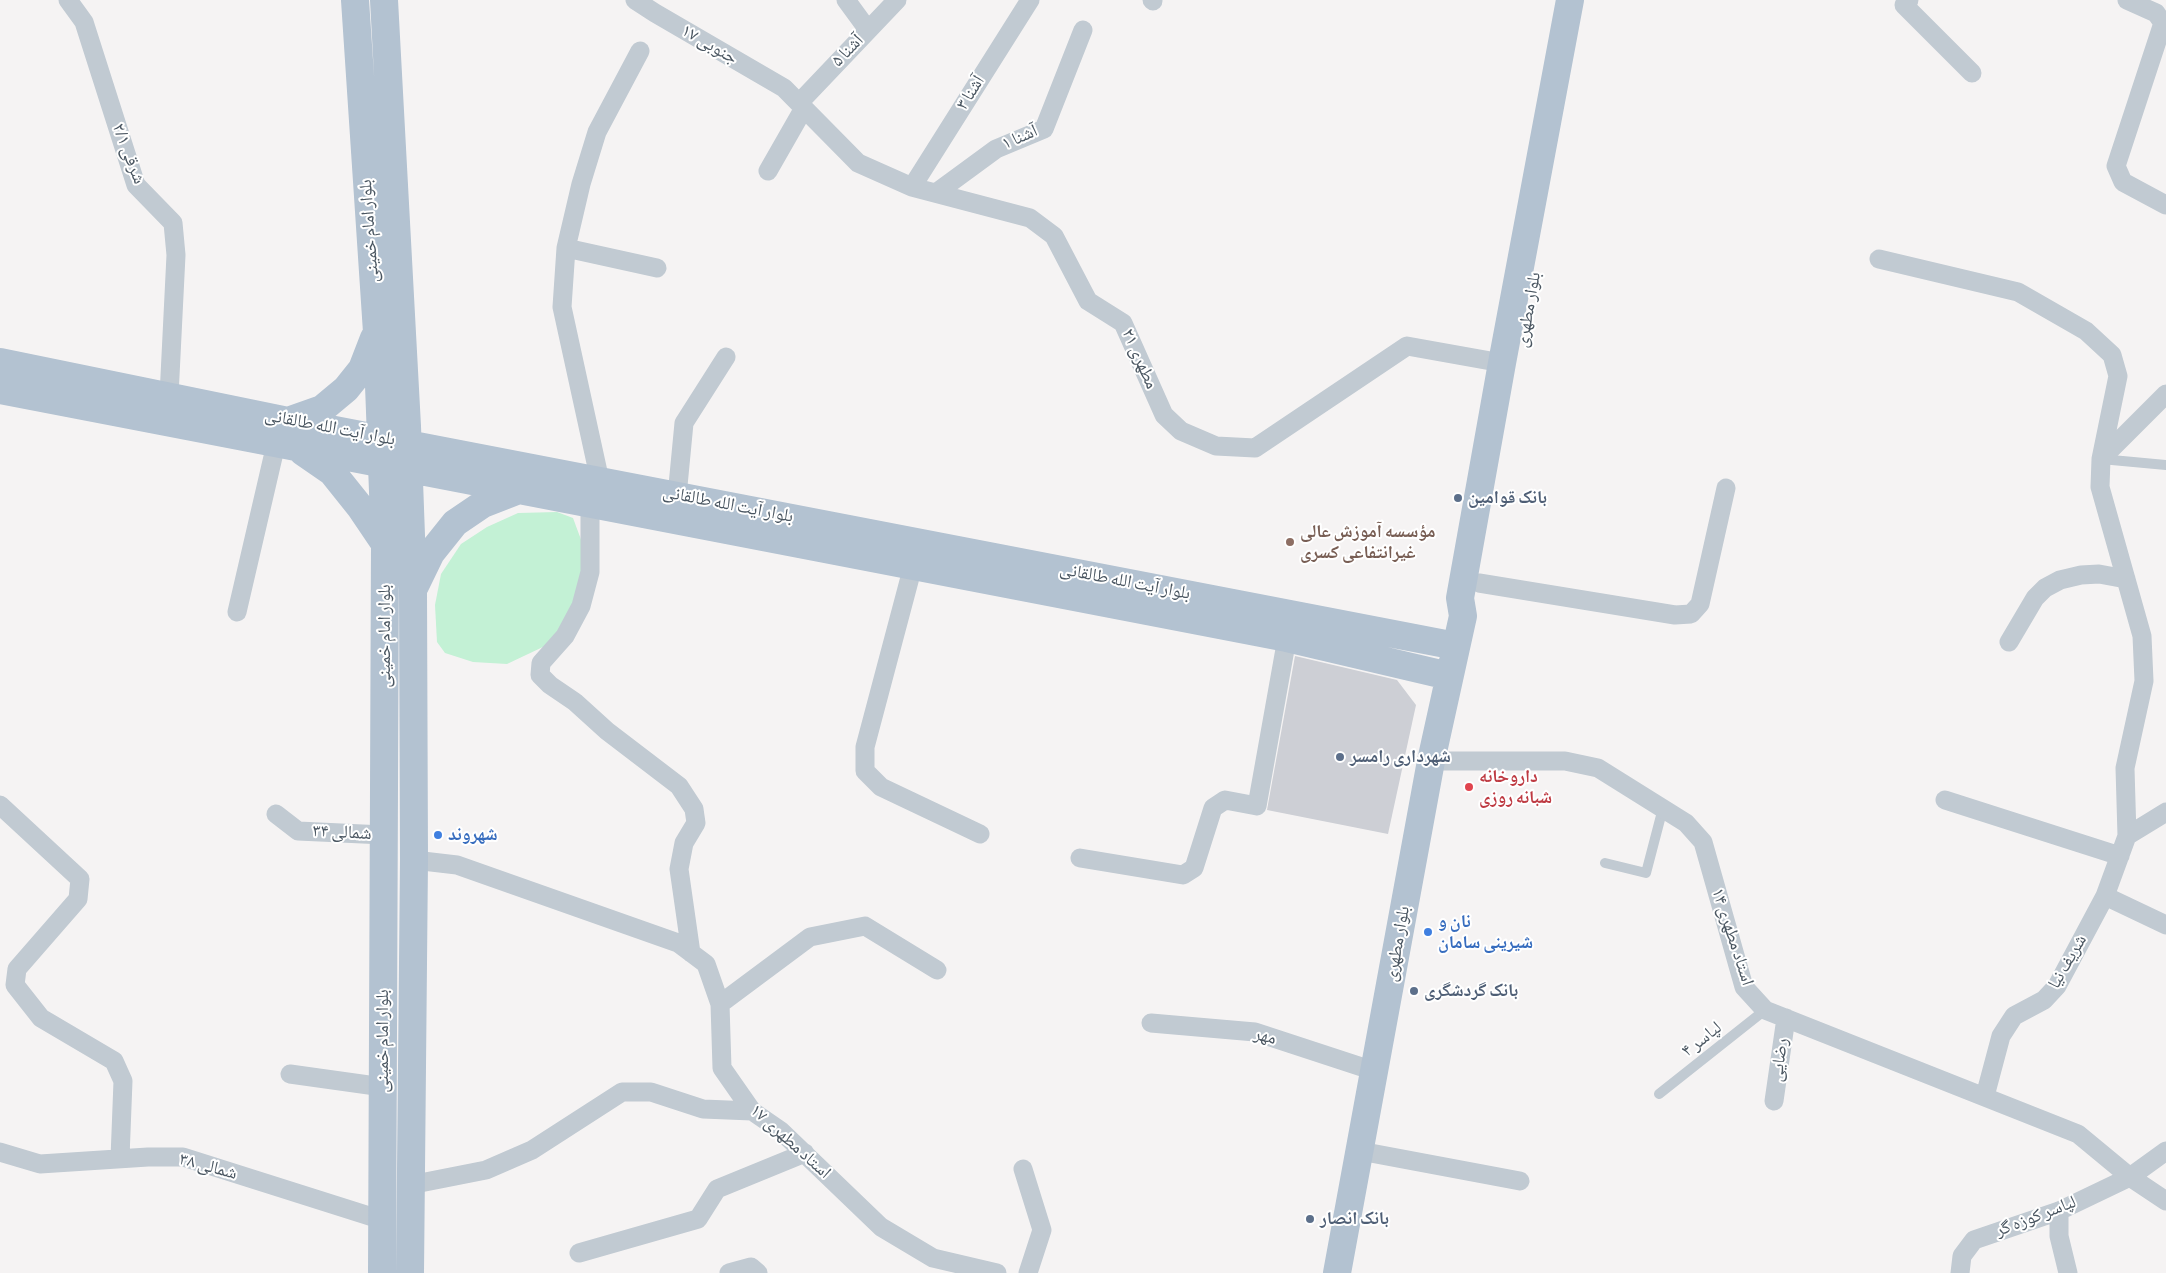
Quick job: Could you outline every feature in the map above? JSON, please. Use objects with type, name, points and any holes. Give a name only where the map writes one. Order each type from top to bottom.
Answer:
[{"type":"main road","name":"بلوار امام خمینی","points":[[355,0],[377,332],[385,545],[382,1273]]},
{"type":"main road","name":"بلوار امام خمینی","points":[[384,0],[392,117],[413,590],[414,860],[410,1273]]},
{"type":"main road","name":"بلوار مطهری","points":[[1463,616],[1472,604],[1479,582],[1484,511],[1502,363],[1570,0]]},
{"type":"main road","name":"بلوار مطهری","points":[[1337,1273],[1431,761],[1463,616],[1460,598],[1484,511],[1586,0]]},
{"type":"main road","points":[[362,117],[392,117]]},
{"type":"main road","points":[[377,332],[362,369],[346,390],[287,437],[332,472],[360,507],[385,545]]},
{"type":"main road","name":"بلوار آیت الله طالقانی","points":[[0,362],[169,396],[287,437]]},
{"type":"main road","name":"بلوار آیت الله طالقانی","points":[[0,390],[382,451],[754,523],[1456,646]]},
{"type":"main road","name":"بلوار آیت الله طالقانی","points":[[408,456],[519,490],[676,496],[754,523],[912,566],[1288,638],[1449,676]]},
{"type":"main road","points":[[413,590],[431,553],[455,523],[483,504],[519,490]]},
{"type":"main road","points":[[384,847],[414,860]]},
{"type":"street","name":"شرقی ۲/۱","points":[[68,0],[84,22],[136,185],[173,223],[176,255],[169,396]]},
{"type":"street","name":"جنوبی ۱۷","points":[[635,0],[784,88]]},
{"type":"street","points":[[846,0],[868,30]]},
{"type":"street","name":"آشنا ۵","points":[[768,171],[802,106],[868,30],[897,0]]},
{"type":"street","name":"آشنا ۳","points":[[912,186],[1030,0]]},
{"type":"street","points":[[1909,0],[1904,5],[1972,73]]},
{"type":"street","points":[[2127,0],[2156,13],[2164,23],[2116,166],[2123,182],[2166,205]]},
{"type":"street","name":"آشنا ۱","points":[[936,193],[996,149],[1044,129],[1083,30]]},
{"type":"street","points":[[640,51],[596,132],[581,184],[566,248],[562,307],[595,492],[590,572],[581,606],[565,636],[540,663],[540,675],[550,685],[575,702],[607,732],[679,786],[694,809],[696,823],[684,843],[679,869],[690,953]]},
{"type":"street","name":"مطهری ۲۱","points":[[784,88],[858,163],[912,186],[1030,218],[1054,236],[1088,301],[1123,323],[1164,414],[1181,432],[1216,446],[1255,448],[1407,346],[1502,363]]},
{"type":"street","points":[[566,248],[657,268]]},
{"type":"street","points":[[1878,258],[2018,292],[2086,331],[2112,355],[2118,376],[2101,459],[2100,487],[2142,636],[2144,682],[2125,768],[2127,836],[2166,812]]},
{"type":"street","points":[[676,496],[684,423],[726,357]]},
{"type":"street","points":[[2101,459],[2166,394]]},
{"type":"street","points":[[237,612],[287,437]]},
{"type":"street","points":[[1479,582],[1675,615],[1691,614],[1700,604],[1726,488]]},
{"type":"street","points":[[912,566],[865,747],[865,771],[881,786],[980,834]]},
{"type":"street","points":[[2009,642],[2035,598],[2045,588],[2060,580],[2081,575],[2099,574],[2126,579]]},
{"type":"street","points":[[1080,858],[1183,875],[1194,868],[1213,808],[1225,800],[1257,806],[1288,638]]},
{"type":"street","name":"استاد مطهری ۱۴","points":[[1431,761],[1565,761],[1598,768],[1686,823],[1703,842],[1744,987],[1765,1010],[2078,1134],[2130,1177],[2166,1201]]},
{"type":"street","points":[[1945,800],[2120,856]]},
{"type":"street","points":[[0,806],[80,879],[78,899],[18,969],[15,985],[41,1018],[114,1061],[123,1080],[120,1158]]},
{"type":"street","name":"شمالی ۳۴","points":[[276,814],[298,831],[384,847]]},
{"type":"street","name":"شریف نیا","points":[[1985,1096],[2001,1036],[2014,1016],[2044,1000],[2056,986],[2104,896],[2127,836]]},
{"type":"street","name":"استاد مطهری ۱۷","points":[[414,860],[457,865],[678,943],[706,964],[720,1004],[722,1068],[752,1110],[781,1131],[881,1227],[933,1258],[997,1273]]},
{"type":"street","points":[[2104,896],[2166,925]]},
{"type":"street","points":[[720,1004],[810,937],[865,926],[936,970]]},
{"type":"street","name":"رضایی","points":[[1774,1101],[1786,1018]]},
{"type":"street","name":"مهر","points":[[1151,1023],[1255,1032],[1374,1071]]},
{"type":"street","points":[[290,1074],[383,1087]]},
{"type":"street","points":[[410,1186],[486,1170],[532,1150],[622,1092],[651,1092],[703,1109],[752,1110]]},
{"type":"street","points":[[1360,1151],[1520,1181]]},
{"type":"street","name":"لپاسر کوزه گر","points":[[1960,1273],[1962,1256],[1974,1240],[2059,1210],[2130,1177],[2166,1151]]},
{"type":"street","name":"شمالی ۳۸","points":[[0,1152],[40,1164],[120,1158],[183,1157],[382,1220]]},
{"type":"street","points":[[579,1253],[698,1219],[717,1189],[804,1153]]},
{"type":"street","points":[[1023,1169],[1042,1230],[1028,1273]]},
{"type":"street","points":[[2059,1210],[2058,1236],[2068,1273]]},
{"type":"street","points":[[729,1273],[750,1267],[758,1273]]},
{"type":"lane","points":[[2101,459],[2166,465]]},
{"type":"lane","points":[[1605,863],[1646,873],[1663,808]]},
{"type":"lane","name":"لپاسر ۴","points":[[1659,1094],[1765,1010]]},
{"type":"green space","points":[[557,512],[573,518],[583,545],[581,589],[566,624],[545,646],[507,664],[473,662],[445,653],[437,642],[435,605],[441,574],[461,544],[487,527],[518,513]]},
{"type":"building","name":"شهرداری رامسر","points":[[1295,656],[1397,680],[1416,705],[1388,834],[1267,810]]},
{"type":"place","name":"بانک قوامین","points":[[1458,498]]},
{"type":"place","name":"مؤسسه آموزش عالی غیرانتفاعی کسری","points":[[1290,542]]},
{"type":"place","name":"شهرداری رامسر","points":[[1340,757]]},
{"type":"place","name":"داروخانه شبانه روزی","points":[[1469,787]]},
{"type":"place","name":"شهروند","points":[[438,835]]},
{"type":"place","name":"نان و شیرینی سامان","points":[[1428,932]]},
{"type":"place","name":"بانک گردشگری","points":[[1414,991]]},
{"type":"place","name":"بانک انصار","points":[[1310,1219]]}]
